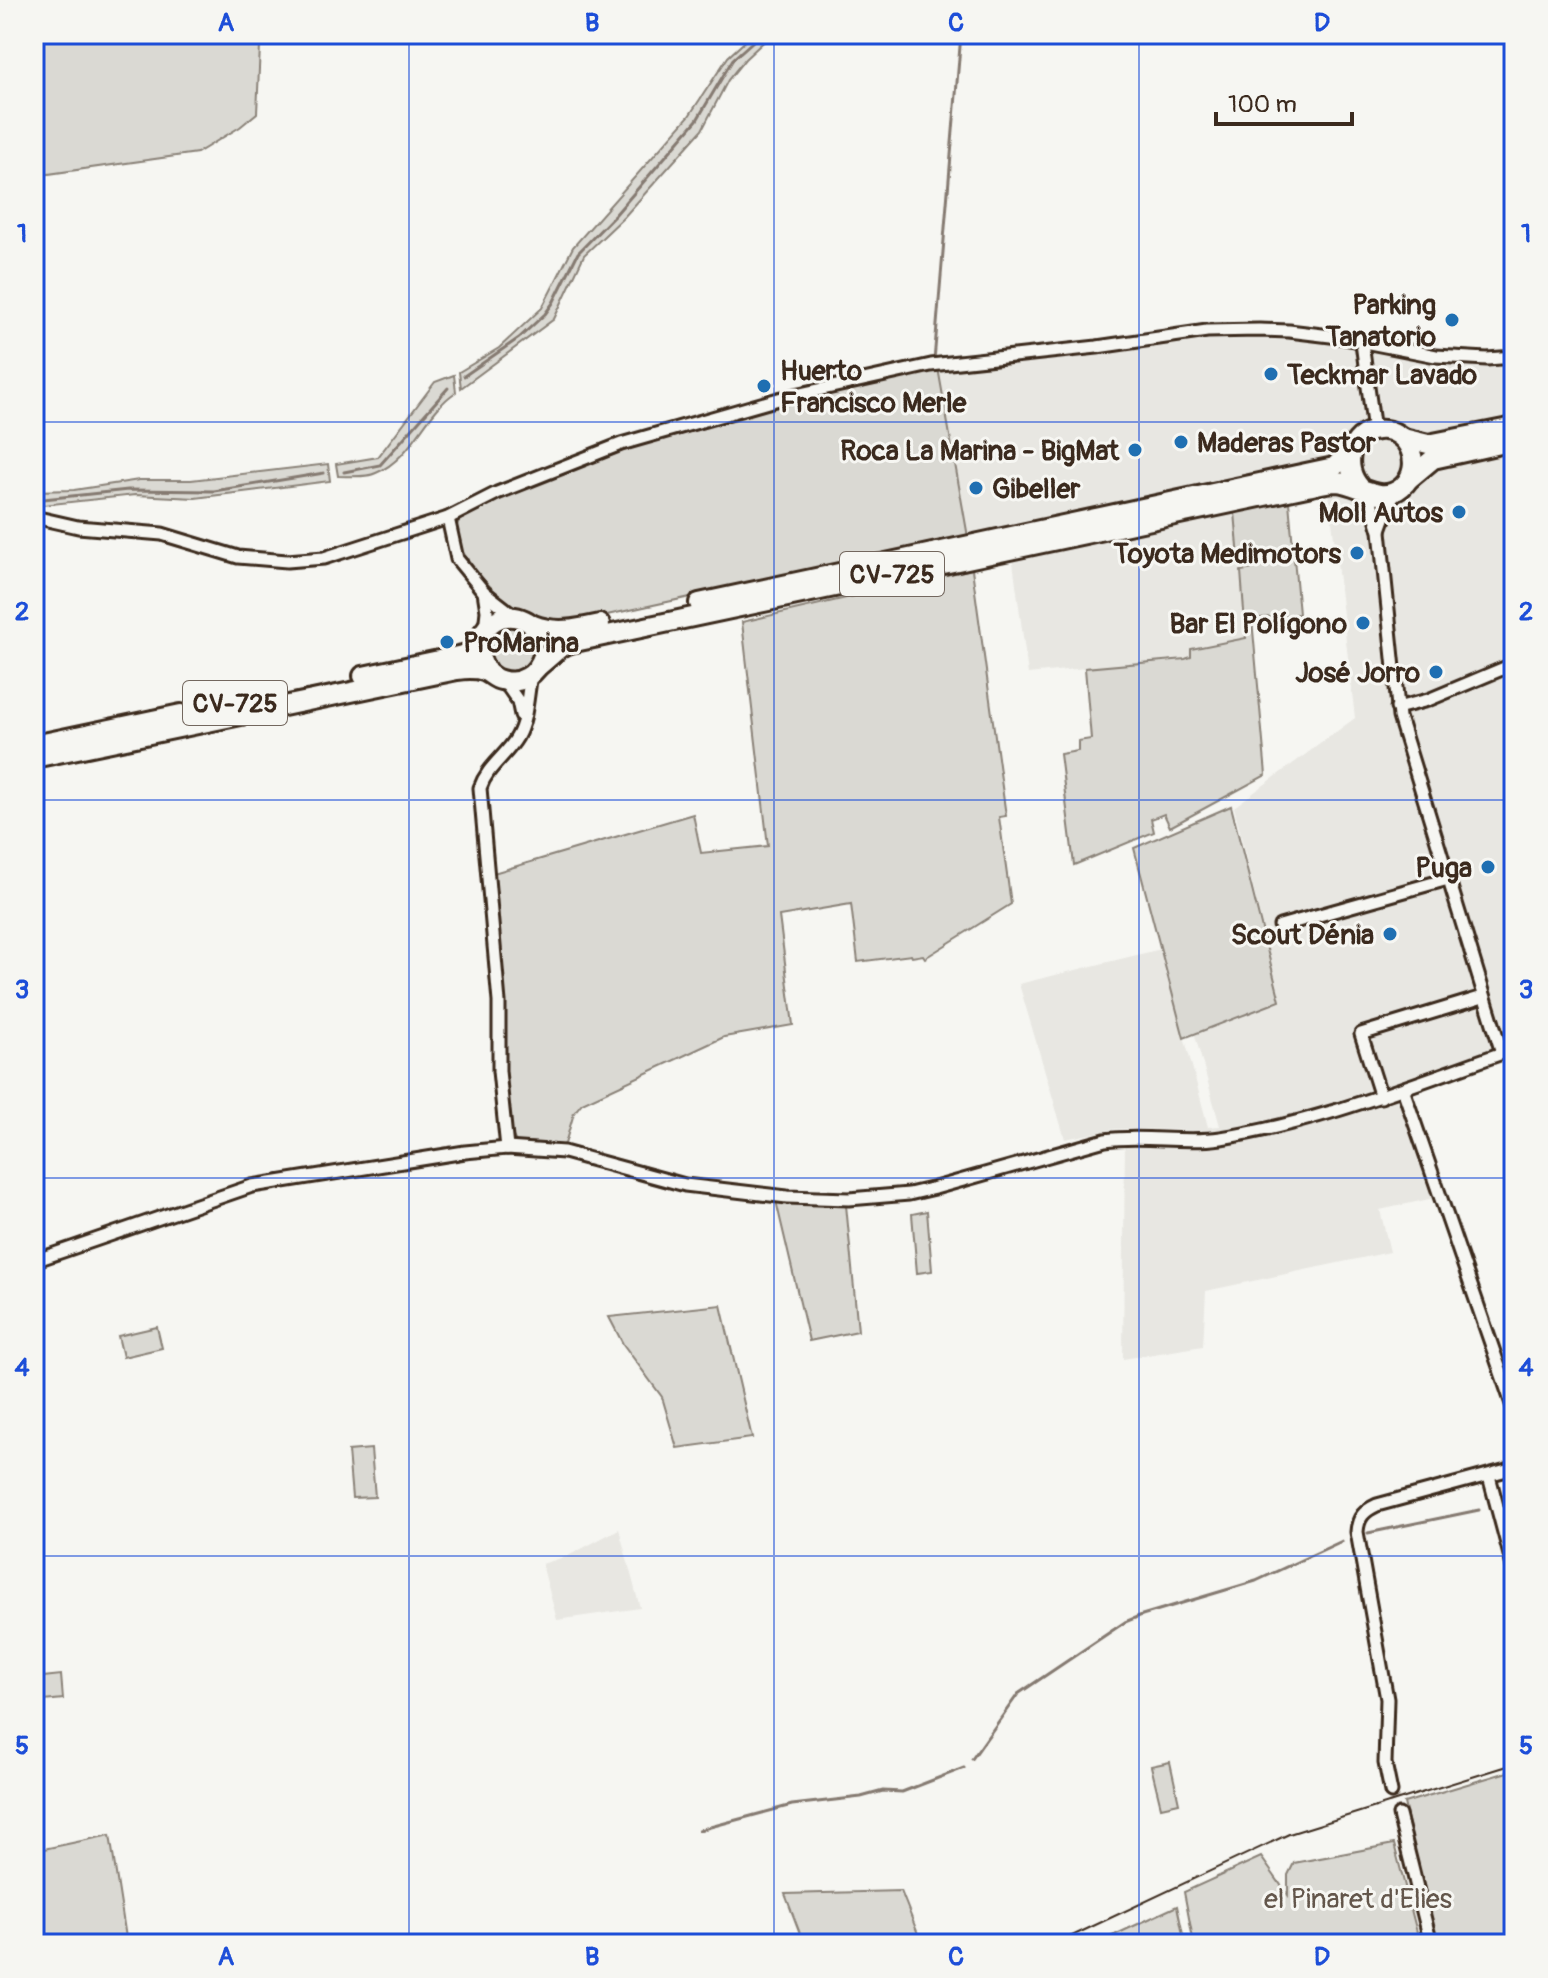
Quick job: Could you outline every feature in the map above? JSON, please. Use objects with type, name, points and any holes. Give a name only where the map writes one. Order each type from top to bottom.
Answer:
[{"type":"main road","points":[[1374,431],[1387,430],[1403,438],[1432,444],[1514,427]]},
{"type":"main road","name":"CV-725","points":[[34,745],[467,654],[499,619],[525,621],[546,630],[589,626],[1334,467],[1359,439],[1374,431]]},
{"type":"main road","points":[[1403,438],[1413,457],[1404,484]]},
{"type":"main road","points":[[1404,484],[1423,464],[1433,459],[1514,441]]},
{"type":"main road","points":[[1351,451],[1349,466],[1355,481],[1364,489]]},
{"type":"main road","name":"CV-725","points":[[504,681],[523,680],[561,647],[619,633],[1310,486],[1333,482],[1383,495],[1404,484]]},
{"type":"main road","points":[[525,621],[543,640],[543,658],[535,671]]},
{"type":"main road","points":[[482,637],[478,654],[487,671],[504,681]]},
{"type":"main road","name":"CV-725","points":[[34,758],[451,671],[487,671]]},
{"type":"street","points":[[34,517],[78,527],[162,534],[238,557],[287,561],[324,558],[448,518],[497,493],[630,442],[782,398],[931,365],[1097,347],[1207,331],[1289,331],[1452,358],[1514,357]]},
{"type":"street","points":[[1362,343],[1374,431]]},
{"type":"street","points":[[1380,531],[1390,502],[1404,484]]},
{"type":"street","points":[[34,1261],[252,1186],[454,1153],[507,1148],[564,1152],[685,1185],[787,1197],[849,1199],[909,1194],[1105,1140],[1122,1137],[1218,1139],[1339,1112],[1508,1051],[1483,997],[1397,708],[1380,531],[1364,489]]},
{"type":"street","points":[[448,518],[457,559],[484,592],[525,621]]},
{"type":"street","points":[[482,637],[487,611],[484,592]]},
{"type":"street","points":[[1397,708],[1428,700],[1514,664]]},
{"type":"street","points":[[507,1148],[480,788],[487,772],[516,739],[523,723],[535,671]]},
{"type":"street","points":[[504,681],[518,701],[523,723]]},
{"type":"street","points":[[1280,926],[1448,879]]},
{"type":"street","points":[[1381,1097],[1361,1034],[1483,997]]},
{"type":"street","points":[[1403,1089],[1514,1410]]},
{"type":"street","points":[[1391,1792],[1385,1763],[1387,1699],[1357,1532],[1359,1521],[1362,1514],[1377,1505],[1514,1468]]},
{"type":"street","points":[[1489,1476],[1514,1570]]},
{"type":"street","points":[[1399,1815],[1431,1944]]},
{"type":"shaded area","points":[[1261,335],[1361,345],[1403,355],[1496,353],[1514,349],[1514,1043],[1408,1082],[1447,1195],[1380,1210],[1390,1252],[1206,1291],[1203,1346],[1123,1359],[1125,1136],[1183,1130],[1115,1129],[1065,1139],[1019,984],[1161,949],[1208,1127],[1220,1126],[1194,1032],[1280,1001],[1234,807],[1355,718],[1329,495],[1235,512],[1246,638],[1191,649],[1191,657],[1028,674],[1013,562],[972,570],[938,368],[988,366],[1212,337]]},
{"type":"shaded area","points":[[619,1529],[640,1608],[557,1620],[542,1564],[568,1556]]},
{"type":"green space","points":[[34,34],[252,34],[260,46],[257,113],[197,153],[34,176]]},
{"type":"green space","points":[[753,34],[772,34],[728,80],[702,130],[624,217],[584,255],[554,319],[461,388],[459,372],[499,348],[542,308],[573,247],[689,116],[728,57]]},
{"type":"green space","points":[[938,368],[968,537],[570,623],[544,621],[531,611],[506,603],[479,575],[460,548],[455,530],[460,518],[494,498],[621,447],[786,401]]},
{"type":"green space","points":[[454,375],[456,392],[435,411],[400,457],[372,475],[338,476],[336,464],[378,457],[435,382]]},
{"type":"green space","points":[[328,464],[330,481],[195,498],[135,495],[34,506],[34,491],[74,490],[139,480],[191,480]]},
{"type":"green space","points":[[1289,502],[1299,614],[1252,619],[1266,775],[1170,827],[1164,814],[1151,819],[1154,832],[1074,865],[1060,754],[1078,751],[1078,741],[1091,739],[1085,668],[1185,659],[1191,657],[1191,649],[1246,638],[1241,571],[1253,569],[1251,557],[1239,559],[1235,512]]},
{"type":"green space","points":[[972,569],[1006,816],[999,817],[1011,904],[925,958],[923,955],[911,955],[858,962],[851,904],[779,916],[793,1025],[724,1037],[582,1103],[574,1113],[565,1144],[561,1146],[516,1142],[509,1129],[490,874],[693,814],[701,853],[768,846],[742,622]]},
{"type":"green space","points":[[508,627],[524,630],[532,637],[534,648],[525,668],[515,673],[505,672],[494,663],[489,652],[494,637]]},
{"type":"green space","points":[[1231,806],[1280,1001],[1184,1038],[1134,848]]},
{"type":"green space","points":[[776,1201],[846,1205],[858,1331],[809,1341]]},
{"type":"green space","points":[[927,1211],[932,1271],[917,1273],[912,1214]]},
{"type":"green space","points":[[721,1305],[752,1438],[677,1448],[662,1397],[623,1344],[609,1317]]},
{"type":"green space","points":[[157,1327],[162,1348],[123,1357],[118,1336]]},
{"type":"green space","points":[[371,1449],[375,1497],[352,1498],[348,1451]]},
{"type":"green space","points":[[61,1675],[63,1699],[34,1702],[34,1678]]},
{"type":"green space","points":[[1170,1762],[1179,1803],[1161,1807],[1151,1766]]},
{"type":"green space","points":[[1514,1770],[1514,1944],[1436,1944],[1404,1803]]},
{"type":"green space","points":[[110,1835],[127,1944],[34,1944],[34,1851]]},
{"type":"green space","name":"el Pinaret d'Elies","points":[[1394,1844],[1420,1944],[1194,1944],[1184,1892],[1261,1857],[1288,1895],[1288,1875],[1294,1863]]},
{"type":"green space","points":[[901,1891],[922,1944],[804,1944],[785,1894]]},
{"type":"green space","points":[[1177,1906],[1185,1944],[1095,1944]]},
{"type":"waterway","points":[[464,376],[519,338],[545,314],[578,253],[697,120],[733,59],[761,34]]},
{"type":"waterway","points":[[934,361],[961,34]]},
{"type":"waterway","points":[[344,472],[380,465],[448,388]]},
{"type":"waterway","points":[[34,500],[128,490],[214,491],[324,473]]},
{"type":"waterway","points":[[1509,1502],[1514,1500]]},
{"type":"waterway","points":[[1368,1533],[1479,1510]]},
{"type":"waterway","points":[[972,1759],[1018,1694],[1125,1622],[1256,1581],[1342,1541]]},
{"type":"waterway","points":[[699,1830],[792,1805],[861,1797],[883,1791],[902,1792],[964,1768]]},
{"type":"tunnel","points":[[1391,1792],[1399,1815]]},
{"type":"tram line","points":[[1055,1944],[1289,1834],[1514,1764]]},
{"type":"place","name":"Parking Tanatorio","points":[[1452,320]]},
{"type":"place","name":"Teckmar Lavado","points":[[1271,374]]},
{"type":"place","name":"Huerto Francisco Merle","points":[[764,386]]},
{"type":"place","name":"Maderas Pastor","points":[[1181,442]]},
{"type":"place","name":"Roca La Marina - BigMat","points":[[1135,450]]},
{"type":"place","name":"Gibeller","points":[[976,488]]},
{"type":"place","name":"Moll Autos","points":[[1459,512]]},
{"type":"place","name":"Toyota Medimotors","points":[[1357,553]]},
{"type":"place","name":"Bar El Polígono","points":[[1363,623]]},
{"type":"place","name":"ProMarina","points":[[447,642]]},
{"type":"place","name":"José Jorro","points":[[1436,672]]},
{"type":"place","name":"Puga","points":[[1488,867]]},
{"type":"place","name":"Scout Dénia","points":[[1390,934]]}]
